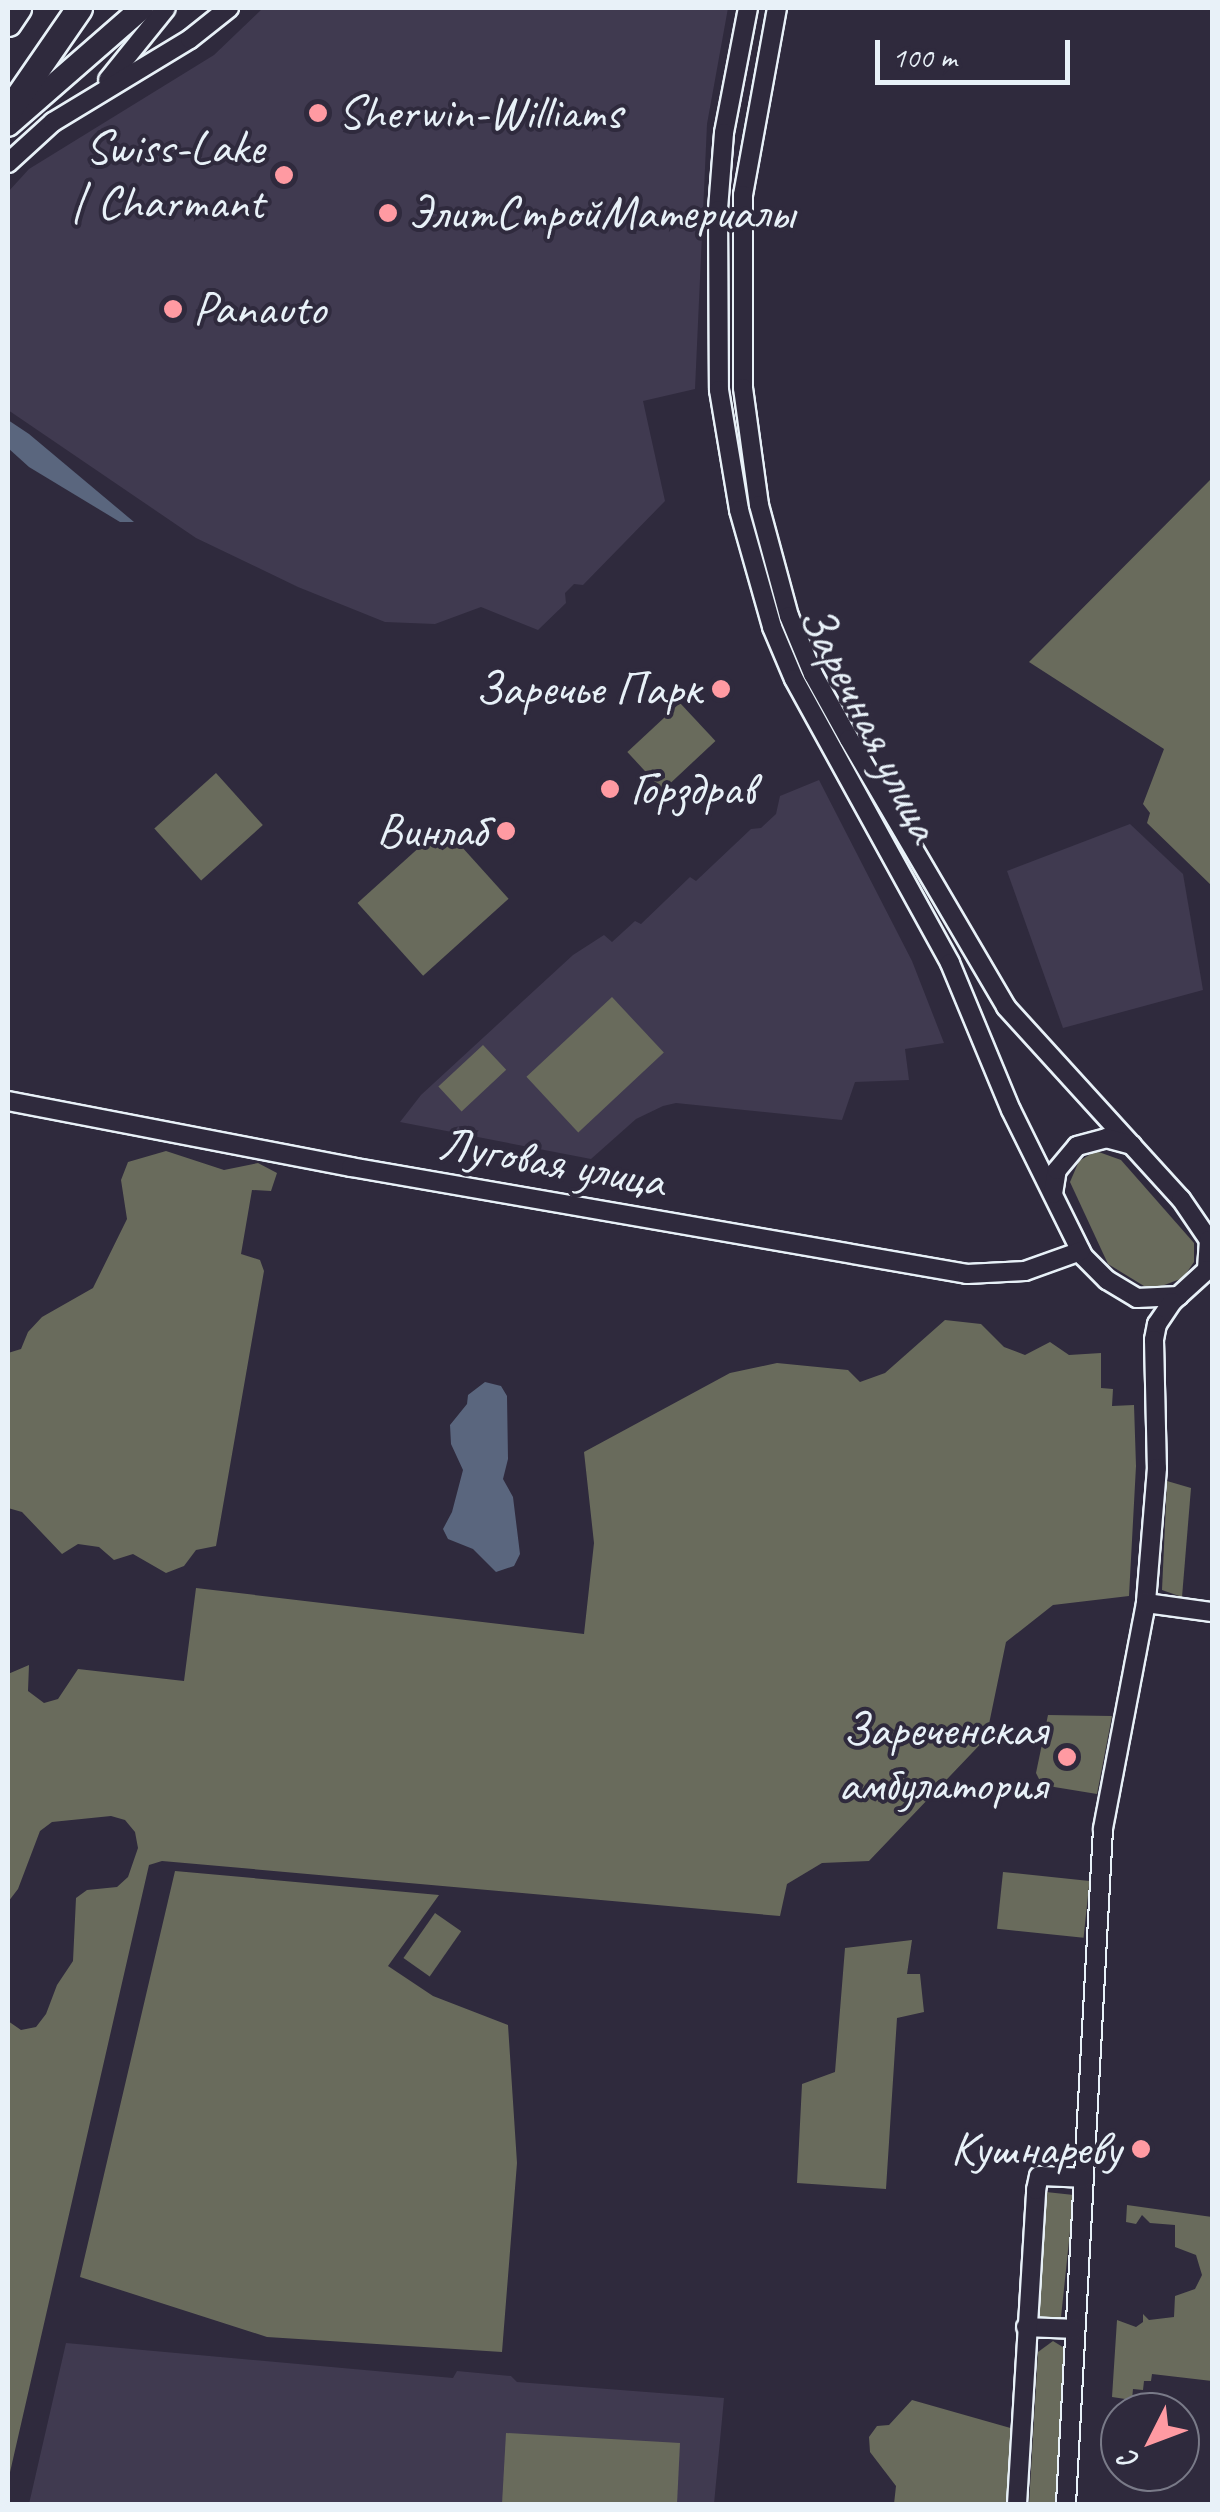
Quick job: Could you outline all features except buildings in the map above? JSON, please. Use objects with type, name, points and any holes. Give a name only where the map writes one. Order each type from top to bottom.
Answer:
[{"type":"highway","points":[[8,22],[18,8]]},
{"type":"highway","points":[[8,111],[79,8]]},
{"type":"main road","points":[[8,125],[142,8]]},
{"type":"street","points":[[78,106],[115,75],[166,8]]},
{"type":"street","name":"Заречная улица","points":[[748,8],[724,133],[716,259],[719,390],[728,459],[753,568],[794,680],[950,963],[1011,1110],[1081,1251],[1106,1280],[1136,1298]]},
{"type":"street","name":"Заречная улица","points":[[777,8],[749,147],[742,260],[748,444],[773,567],[813,674],[1006,1007],[1029,1038],[1181,1199],[1211,1242],[1205,1281],[1178,1296]]},
{"type":"street","points":[[8,163],[29,140],[225,12]]},
{"type":"street","name":"Луговая улица","points":[[8,1101],[362,1169],[967,1274],[1025,1271],[1081,1251]]},
{"type":"street","points":[[1054,1195],[1057,1170],[1077,1146],[1106,1138],[1132,1146]]},
{"type":"street","points":[[1154,1340],[1136,1298],[1178,1296]]},
{"type":"street","points":[[1066,2504],[1103,1829],[1146,1603],[1157,1468],[1154,1340],[1157,1324],[1178,1296]]},
{"type":"street","points":[[1146,1603],[1212,1612]]},
{"type":"street","points":[[1017,2504],[1039,2176],[1084,2178]]},
{"type":"street","points":[[1026,2327],[1076,2330]]},
{"type":"shaded area","points":[[263,8],[728,8],[707,124],[695,389],[643,401],[665,501],[583,585],[574,584],[565,593],[566,603],[538,630],[481,607],[435,624],[385,622],[298,587],[196,538],[8,410],[8,192],[29,169],[214,55]]},
{"type":"shaded area","points":[[819,780],[912,961],[944,1043],[905,1049],[909,1080],[855,1082],[842,1120],[676,1103],[663,1106],[636,1119],[591,1159],[400,1122],[421,1095],[573,955],[604,935],[612,942],[635,921],[641,924],[690,877],[696,881],[751,829],[761,828],[776,814],[780,796]]},
{"type":"shaded area","points":[[1130,824],[1183,874],[1203,990],[1063,1028],[1007,871]]},
{"type":"shaded area","points":[[66,2343],[453,2378],[457,2371],[511,2376],[517,2382],[724,2398],[714,2504],[29,2504]]},
{"type":"green space","points":[[1212,478],[1212,886],[1147,823],[1150,813],[1143,804],[1164,749],[1029,662]]},
{"type":"green space","points":[[680,703],[715,741],[663,790],[627,752]]},
{"type":"green space","points":[[216,773],[263,825],[201,881],[154,829]]},
{"type":"green space","points":[[443,826],[509,899],[423,976],[358,903]]},
{"type":"green space","points":[[612,997],[664,1053],[578,1132],[526,1077]]},
{"type":"green space","points":[[483,1045],[506,1070],[462,1111],[438,1087]]},
{"type":"green space","points":[[166,1151],[224,1170],[258,1163],[277,1173],[271,1191],[252,1190],[241,1254],[260,1260],[264,1271],[216,1546],[196,1550],[184,1566],[166,1573],[133,1554],[114,1560],[99,1547],[78,1544],[62,1554],[22,1512],[8,1508],[8,1353],[21,1349],[28,1332],[42,1317],[93,1288],[127,1219],[121,1180],[128,1162]]},
{"type":"green space","points":[[1096,1151],[1121,1160],[1194,1243],[1194,1262],[1183,1278],[1159,1287],[1144,1286],[1108,1264],[1070,1182],[1079,1161]]},
{"type":"green space","points":[[945,1320],[981,1324],[1004,1347],[1025,1355],[1050,1342],[1069,1355],[1101,1353],[1101,1388],[1113,1389],[1112,1406],[1134,1405],[1136,1466],[1129,1596],[1053,1605],[1006,1642],[989,1724],[992,1732],[869,1861],[822,1863],[787,1884],[780,1916],[162,1861],[149,1865],[8,2481],[8,2021],[21,2030],[36,2027],[46,2014],[57,1985],[73,1961],[76,1898],[87,1890],[117,1887],[128,1877],[138,1848],[135,1832],[125,1820],[111,1816],[52,1822],[40,1831],[18,1889],[8,1902],[8,1674],[29,1665],[28,1691],[44,1703],[58,1699],[78,1669],[184,1681],[196,1588],[584,1634],[594,1543],[584,1452],[730,1373],[777,1363],[848,1370],[860,1382],[885,1373]]},
{"type":"green space","points":[[1167,1481],[1191,1488],[1182,1597],[1162,1590]]},
{"type":"green space","points":[[1048,1715],[1112,1716],[1097,1794],[1042,1785],[1036,1773]]},
{"type":"green space","points":[[175,1871],[439,1895],[388,1966],[433,1996],[508,2025],[517,2163],[502,2352],[267,2337],[80,2277]]},
{"type":"green space","points":[[1003,1872],[1090,1881],[1084,1938],[997,1929]]},
{"type":"green space","points":[[435,1913],[461,1931],[430,1976],[403,1958]]},
{"type":"green space","points":[[912,1940],[907,1974],[920,1974],[924,2012],[897,2018],[886,2189],[797,2183],[802,2084],[835,2072],[845,1948]]},
{"type":"green space","points":[[1046,2192],[1074,2195],[1060,2325],[1032,2322]]},
{"type":"green space","points":[[1127,2205],[1212,2217],[1212,2381],[1152,2374],[1151,2381],[1144,2381],[1143,2390],[1112,2392],[1117,2320],[1136,2327],[1143,2322],[1143,2314],[1149,2320],[1174,2317],[1175,2296],[1195,2289],[1202,2275],[1196,2255],[1175,2247],[1175,2225],[1150,2223],[1142,2215],[1136,2224],[1126,2222]]},
{"type":"green space","points":[[1053,2341],[1066,2349],[1058,2504],[1029,2504],[1038,2352]]},
{"type":"green space","points":[[912,2400],[1014,2429],[1011,2504],[894,2504],[896,2486],[870,2452],[869,2437],[877,2426],[889,2425]]},
{"type":"green space","points":[[506,2433],[680,2443],[677,2504],[502,2504]]},
{"type":"water","points":[[8,420],[134,522],[120,522],[29,467],[8,448]]},
{"type":"water","points":[[485,1382],[501,1386],[507,1396],[508,1459],[503,1479],[513,1497],[520,1554],[514,1566],[496,1572],[473,1549],[448,1539],[443,1529],[452,1512],[463,1470],[451,1444],[450,1425],[467,1404],[468,1395]]},
{"type":"place","name":"Sherwin-Williams","points":[[318,113]]},
{"type":"place","name":"Swiss-Lake | Charmant","points":[[284,175]]},
{"type":"place","name":"ЭлитСтройМатериалы","points":[[388,213]]},
{"type":"place","name":"Panauto","points":[[173,309]]},
{"type":"place","name":"Заречье Парк","points":[[721,689]]},
{"type":"place","name":"Горздрав","points":[[610,789]]},
{"type":"place","name":"Винлаб","points":[[506,831]]},
{"type":"place","name":"Зареченская амбулатория","points":[[1067,1757]]},
{"type":"place","name":"Кушнареву","points":[[1141,2149]]}]
